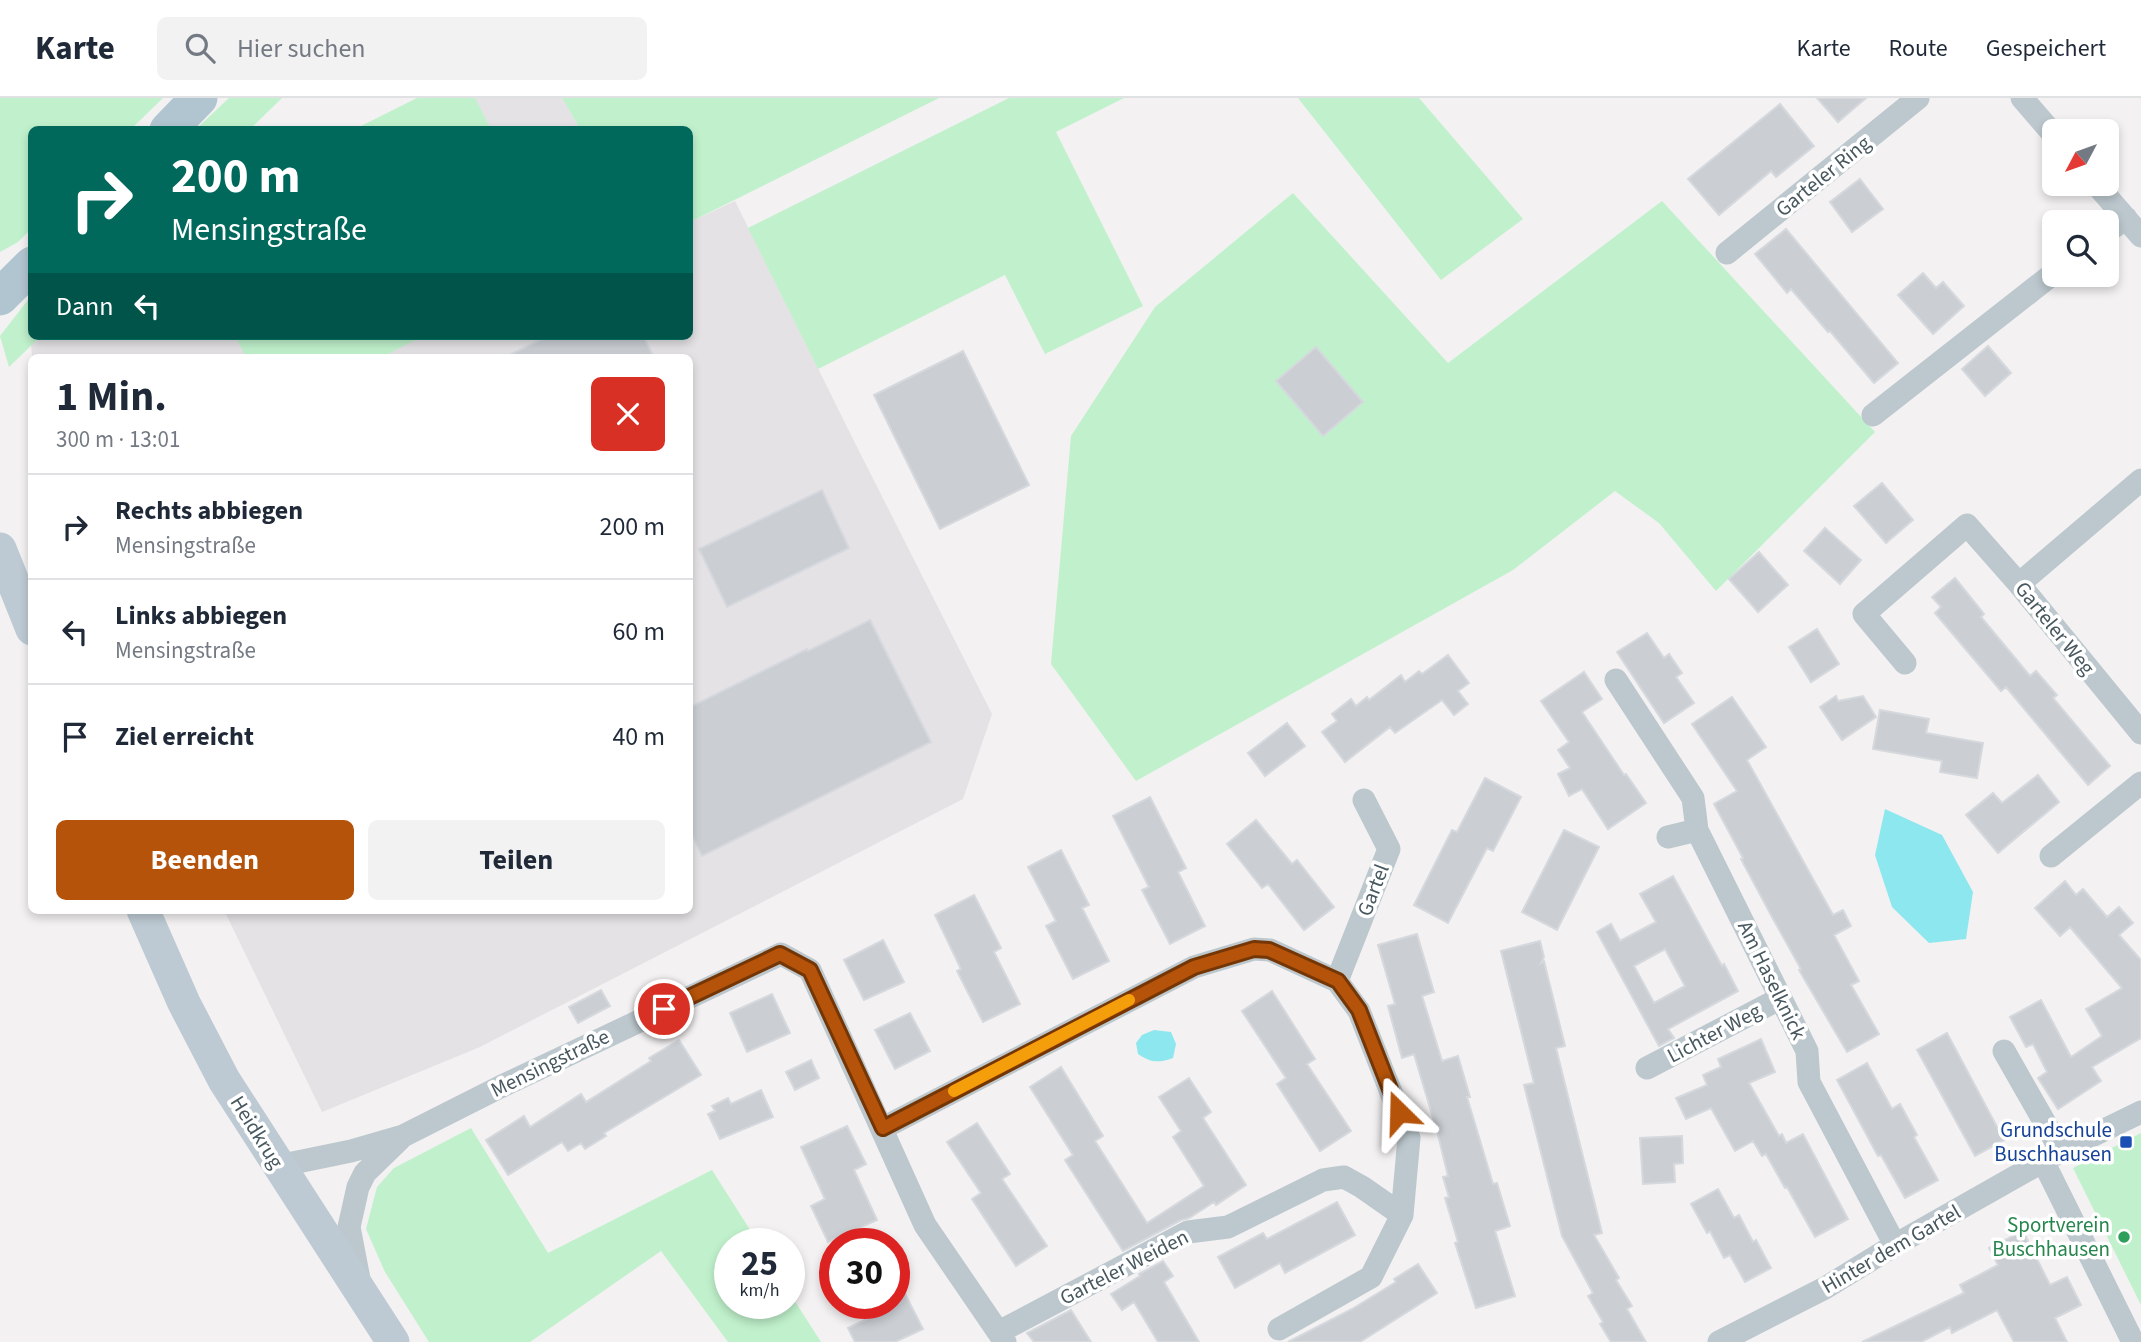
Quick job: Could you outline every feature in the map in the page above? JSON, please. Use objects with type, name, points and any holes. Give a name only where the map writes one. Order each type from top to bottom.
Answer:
[{"type":"main road","points":[[171,126],[199,98]]},
{"type":"main road","points":[[0,549],[28,619]]},
{"type":"main road","name":"Heidkrug","points":[[145,914],[189,1014],[224,1080],[393,1342]]},
{"type":"street","name":"Garteler Ring","points":[[1727,253],[1918,98]]},
{"type":"street","points":[[2022,98],[2042,121]]},
{"type":"street","points":[[2107,196],[2141,236]]},
{"type":"street","points":[[2119,223],[2126,218]]},
{"type":"street","points":[[1873,415],[2042,282]]},
{"type":"street","points":[[2019,584],[2141,480]]},
{"type":"street","name":"Garteler Weg","points":[[1905,663],[1864,614],[1967,525],[2141,733]]},
{"type":"street","name":"Am Haselknick","points":[[1616,680],[1693,798],[1698,830],[1808,1051],[1809,1082],[1895,1245]]},
{"type":"street","points":[[2051,856],[2141,783]]},
{"type":"street","name":"Gartel","points":[[1338,981],[1389,849],[1364,800]]},
{"type":"street","points":[[1668,837],[1698,830]]},
{"type":"street","points":[[883,1128],[1194,967],[1254,949],[1269,950],[1338,981],[1359,1010],[1409,1138],[1402,1215],[1371,1277],[1279,1329]]},
{"type":"street","name":"Mensingstraße","points":[[278,1166],[351,1151],[403,1136],[780,954],[810,970],[925,1225],[1002,1337]]},
{"type":"street","name":"Lichter Weg","points":[[1647,1068],[1781,998]]},
{"type":"street","points":[[2004,1051],[2133,1342]]},
{"type":"street","name":"Hinter dem Gartel","points":[[1719,1342],[1825,1288],[2052,1156],[2141,1112]]},
{"type":"street","name":"Mensingstraße","points":[[361,1292],[349,1227],[358,1187],[365,1173],[403,1136]]},
{"type":"street","name":"Garteler Weiden","points":[[1002,1337],[1188,1232],[1228,1227],[1323,1180],[1343,1177],[1402,1215]]},
{"type":"shaded area","points":[[430,98],[562,98],[578,126],[385,126]]},
{"type":"shaded area","points":[[735,201],[992,714],[963,799],[480,1047],[322,1112],[226,914],[693,914],[693,354],[32,354],[31,344],[38,340],[693,340],[693,221]]},
{"type":"green space","points":[[0,98],[163,98],[134,126],[28,126],[28,232],[18,242],[0,252]]},
{"type":"green space","points":[[229,98],[282,98],[253,126],[199,126]]},
{"type":"green space","points":[[417,98],[475,98],[489,126],[361,126]]},
{"type":"green space","points":[[562,98],[939,98],[693,221],[693,126],[578,126]]},
{"type":"green space","points":[[1009,98],[1124,98],[1056,132],[1143,306],[1045,354],[1005,275],[818,369],[748,228]]},
{"type":"green space","points":[[1298,98],[1419,98],[1523,219],[1441,280]]},
{"type":"green space","points":[[1293,193],[1448,363],[1662,201],[1875,432],[1716,591],[1659,523],[1615,491],[1513,570],[1136,781],[1051,664],[1071,436],[1155,307]]},
{"type":"green space","points":[[28,300],[28,340],[37,340],[9,367],[0,336]]},
{"type":"green space","points":[[237,340],[415,340],[388,354],[244,354]]},
{"type":"green space","points":[[471,1128],[548,1253],[712,1170],[749,1228],[714,1228],[714,1319],[805,1317],[821,1342],[728,1342],[661,1251],[530,1342],[429,1342],[385,1272],[366,1229],[377,1187],[394,1168]]},
{"type":"green space","name":"Sportverein Buschhausen","points":[[2141,1133],[2141,1305],[2073,1168]]},
{"type":"water","points":[[1885,809],[1942,835],[1973,892],[1966,939],[1929,943],[1892,907],[1875,855]]},
{"type":"water","points":[[1154,1030],[1171,1032],[1176,1044],[1173,1058],[1155,1061],[1138,1054],[1136,1043],[1142,1035]]},
{"type":"building","points":[[1817,98],[1866,98],[1838,122]]},
{"type":"building","points":[[1780,104],[1814,146],[1776,177],[1771,171],[1719,215],[1688,179]]},
{"type":"building","points":[[1860,179],[1883,209],[1852,232],[1830,202]]},
{"type":"building","points":[[1786,229],[1898,363],[1874,383],[1791,289],[1787,293],[1755,254]]},
{"type":"building","points":[[1923,273],[1936,288],[1943,282],[1964,306],[1933,334],[1898,295]]},
{"type":"building","points":[[540,340],[645,340],[652,354],[511,354]]},
{"type":"building","points":[[1988,346],[2011,373],[1985,396],[1962,369]]},
{"type":"building","points":[[1316,347],[1363,402],[1323,436],[1276,381]]},
{"type":"building","points":[[963,351],[1029,485],[940,529],[874,395]]},
{"type":"building","points":[[1882,483],[1913,520],[1886,543],[1854,506]]},
{"type":"building","points":[[822,490],[849,548],[727,607],[699,549]]},
{"type":"building","points":[[1825,528],[1861,560],[1840,584],[1804,551]]},
{"type":"building","points":[[1759,552],[1788,585],[1758,612],[1729,579]]},
{"type":"building","points":[[1955,578],[1984,614],[1981,617],[2030,676],[2036,671],[2057,695],[2053,698],[2110,766],[2088,785],[2006,687],[2001,691],[1935,613],[1941,607],[1932,597]]},
{"type":"building","points":[[870,620],[931,742],[702,856],[693,837],[693,706],[807,649],[808,651]]},
{"type":"building","points":[[1817,629],[1839,664],[1811,682],[1789,647]]},
{"type":"building","points":[[1647,633],[1664,658],[1669,654],[1682,673],[1676,677],[1694,703],[1664,723],[1617,652]]},
{"type":"building","points":[[1448,655],[1469,683],[1458,691],[1468,704],[1454,715],[1442,700],[1395,733],[1390,727],[1345,762],[1322,732],[1337,721],[1332,714],[1351,699],[1356,706],[1367,697],[1369,700],[1401,675],[1405,682],[1419,671],[1422,674]]},
{"type":"building","points":[[1584,672],[1602,699],[1582,712],[1646,803],[1608,829],[1582,789],[1569,796],[1558,774],[1570,768],[1558,750],[1569,742],[1541,701]]},
{"type":"building","points":[[1836,696],[1838,701],[1863,696],[1876,717],[1842,740],[1820,707]]},
{"type":"building","points":[[1732,697],[1766,747],[1747,760],[1833,915],[1843,910],[1851,926],[1834,935],[1859,981],[1851,985],[1879,1034],[1847,1052],[1799,970],[1801,969],[1714,804],[1737,791],[1692,724]]},
{"type":"building","points":[[1880,710],[1929,719],[1926,733],[1983,743],[1977,778],[1940,772],[1942,761],[1873,749]]},
{"type":"building","points":[[1287,723],[1305,746],[1265,776],[1248,753]]},
{"type":"building","points":[[2038,775],[2059,802],[1998,853],[1966,815],[1993,793],[2002,803]]},
{"type":"building","points":[[1485,778],[1521,797],[1493,851],[1487,848],[1448,923],[1414,905],[1452,830],[1457,832]]},
{"type":"building","points":[[1150,797],[1186,868],[1178,872],[1205,926],[1170,944],[1142,890],[1149,887],[1113,816]]},
{"type":"building","points":[[1256,820],[1292,864],[1297,860],[1334,907],[1304,930],[1268,884],[1262,888],[1227,844]]},
{"type":"building","points":[[1564,830],[1599,847],[1557,930],[1522,912]]},
{"type":"building","points":[[1061,850],[1089,905],[1082,908],[1109,961],[1073,979],[1046,926],[1056,921],[1028,867]]},
{"type":"building","points":[[1673,876],[1738,991],[1668,1029],[1674,1038],[1659,1046],[1597,932],[1611,924],[1620,941],[1656,922],[1640,894]],"holes":[[[1665,949],[1685,986],[1654,1003],[1634,966]]]},
{"type":"building","points":[[2065,881],[2076,895],[2083,889],[2107,917],[2119,907],[2133,923],[2119,935],[2141,960],[2141,1038],[2092,1067],[2101,1081],[2058,1109],[2038,1078],[2047,1072],[2033,1044],[2026,1047],[2010,1017],[2041,1000],[2071,1057],[2102,1036],[2086,1009],[2122,988],[2070,927],[2060,936],[2035,908]]},
{"type":"building","points":[[974,895],[1001,948],[994,952],[1020,1004],[983,1022],[957,971],[961,969],[935,915]]},
{"type":"building","points":[[1417,934],[1434,992],[1422,996],[1442,1061],[1458,1056],[1470,1097],[1467,1097],[1493,1184],[1497,1183],[1510,1226],[1495,1231],[1515,1296],[1476,1308],[1455,1243],[1458,1242],[1445,1198],[1449,1197],[1443,1177],[1448,1176],[1438,1135],[1414,1054],[1402,1058],[1388,1006],[1395,1004],[1378,945]]},
{"type":"building","points":[[883,940],[904,982],[864,1000],[844,960]]},
{"type":"building","points":[[1540,941],[1544,957],[1541,963],[1544,961],[1565,1046],[1556,1048],[1602,1233],[1594,1235],[1619,1278],[1616,1280],[1632,1306],[1627,1309],[1646,1342],[1611,1342],[1588,1296],[1593,1293],[1562,1236],[1524,1085],[1534,1083],[1501,951]]},
{"type":"building","points":[[601,990],[610,1006],[578,1023],[569,1007]]},
{"type":"building","points":[[1272,991],[1315,1059],[1307,1064],[1351,1131],[1320,1151],[1277,1084],[1286,1078],[1242,1011]]},
{"type":"building","points":[[772,994],[790,1033],[747,1052],[730,1013]]},
{"type":"building","points":[[910,1013],[930,1051],[895,1069],[875,1030]]},
{"type":"building","points":[[1947,1033],[2004,1140],[1975,1156],[1917,1050]]},
{"type":"building","points":[[1761,1039],[1775,1072],[1749,1083],[1779,1136],[1782,1134],[1786,1143],[1803,1134],[1848,1219],[1815,1237],[1766,1154],[1762,1156],[1753,1141],[1735,1151],[1711,1108],[1686,1119],[1676,1098],[1707,1085],[1703,1075],[1721,1067],[1718,1059]]},
{"type":"building","points":[[679,1040],[701,1075],[604,1133],[606,1136],[585,1149],[581,1143],[568,1151],[562,1142],[508,1175],[486,1140],[524,1116],[530,1127],[581,1094],[586,1102]]},
{"type":"building","points":[[811,1060],[819,1078],[795,1090],[786,1072]]},
{"type":"building","points":[[1867,1063],[1892,1109],[1900,1104],[1917,1135],[1914,1137],[1938,1180],[1905,1198],[1881,1155],[1878,1156],[1837,1080]]},
{"type":"building","points":[[1061,1067],[1103,1136],[1095,1141],[1147,1223],[1204,1186],[1173,1137],[1181,1131],[1159,1097],[1189,1078],[1211,1112],[1203,1118],[1246,1185],[1216,1205],[1214,1202],[1189,1218],[1123,1251],[1065,1160],[1073,1155],[1030,1087]]},
{"type":"building","points":[[761,1090],[773,1117],[720,1139],[708,1114],[715,1111],[712,1106],[728,1098],[731,1104]]},
{"type":"building","points":[[977,1123],[1010,1174],[1002,1179],[1047,1246],[1016,1266],[972,1199],[981,1193],[947,1142]]},
{"type":"building","points":[[847,1126],[866,1164],[854,1170],[877,1220],[859,1228],[821,1228],[811,1206],[825,1199],[801,1147]]},
{"type":"building","points":[[1682,1136],[1683,1163],[1674,1164],[1675,1182],[1643,1184],[1640,1138]]},
{"type":"building","points":[[1718,1189],[1734,1218],[1739,1215],[1753,1242],[1756,1240],[1771,1268],[1745,1282],[1730,1255],[1724,1258],[1710,1231],[1707,1233],[1691,1204]]},
{"type":"building","points":[[1337,1202],[1355,1235],[1285,1273],[1280,1263],[1235,1288],[1218,1257],[1263,1233],[1267,1239]]},
{"type":"building","points":[[2023,1231],[2050,1285],[2067,1277],[2081,1305],[2055,1318],[2067,1342],[2014,1342],[1997,1310],[1952,1333],[1950,1327],[1921,1342],[1862,1342],[1964,1293],[1960,1285],[1998,1265],[1989,1248]]},
{"type":"building","points":[[1163,1261],[1173,1276],[1164,1282],[1199,1342],[1158,1342],[1134,1302],[1122,1310],[1111,1294]]},
{"type":"building","points":[[1418,1264],[1437,1293],[1360,1342],[1288,1342],[1352,1309],[1396,1282],[1394,1279]]},
{"type":"building","points":[[910,1303],[923,1329],[895,1342],[855,1342],[848,1328],[867,1319],[910,1319]]},
{"type":"building","points":[[1071,1310],[1091,1342],[1034,1342],[1027,1333]]},
{"type":"slow traffic","points":[[954,1091],[1129,1000]]},
{"type":"place","name":"Grundschule Buschhausen","points":[[2126,1142]]},
{"type":"place","name":"Sportverein Buschhausen","points":[[2124,1237]]},
{"type":"route","points":[[664,1009],[780,954],[810,970],[883,1128],[1194,967],[1254,949],[1269,950],[1338,981],[1359,1010],[1399,1112]]}]
